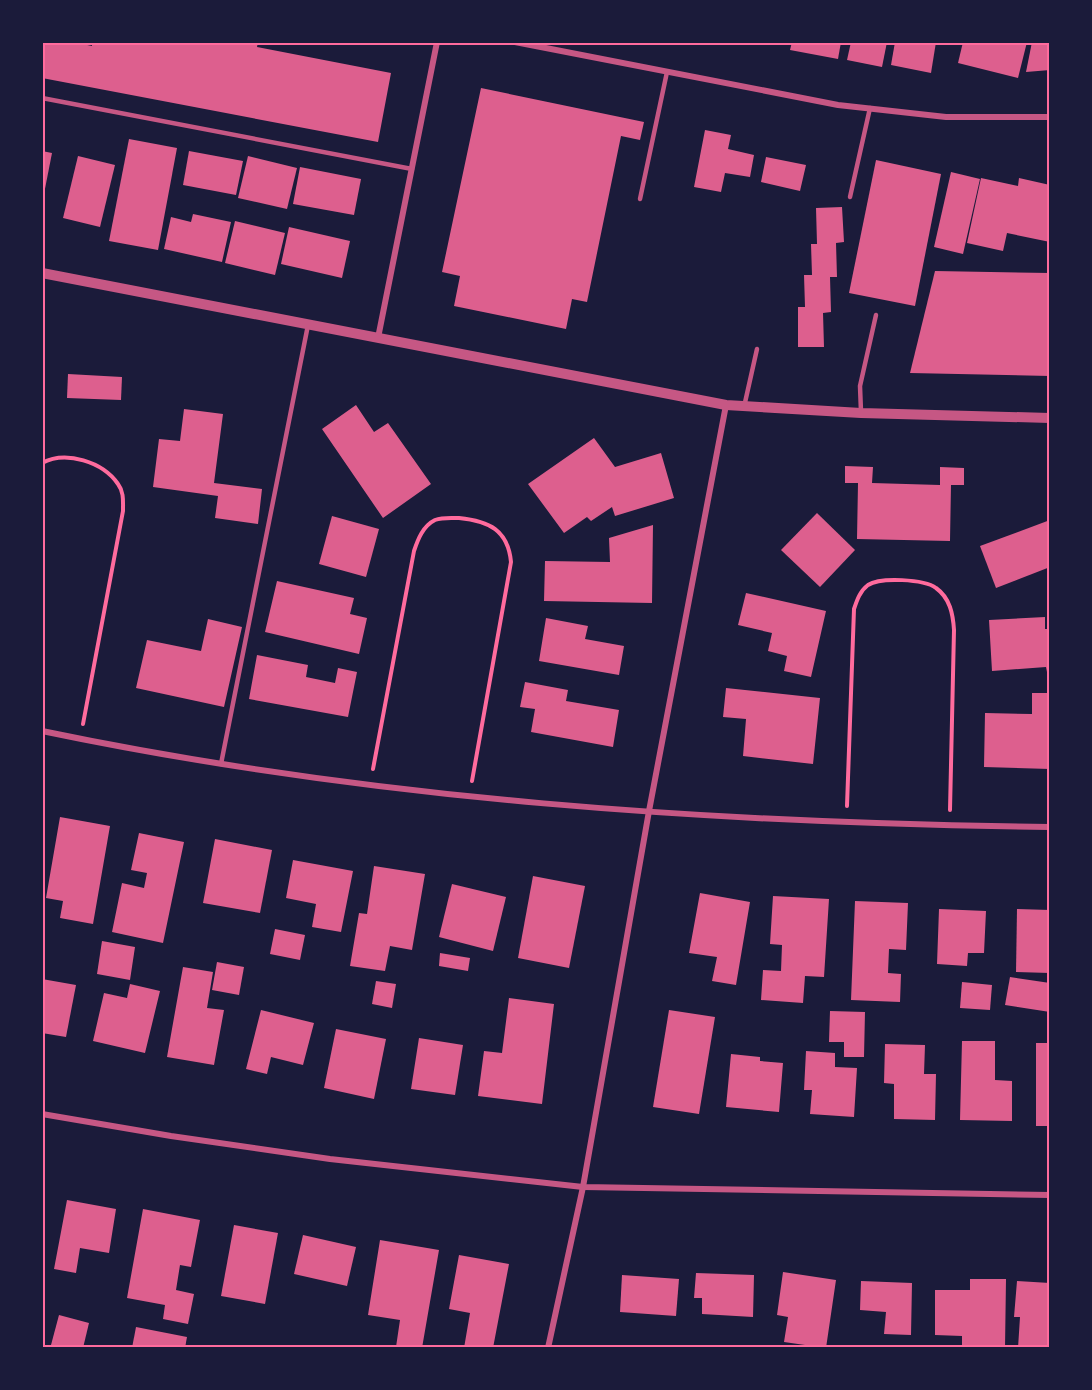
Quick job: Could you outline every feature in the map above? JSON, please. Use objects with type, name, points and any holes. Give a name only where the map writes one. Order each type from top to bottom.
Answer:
[{"type":"street","points":[[378,338],[437,42]]},
{"type":"street","points":[[515,42],[838,105],[946,117],[1050,117]]},
{"type":"street","points":[[42,273],[726,405],[861,414],[1050,418]]},
{"type":"street","points":[[548,1348],[583,1187],[649,811],[726,405]]},
{"type":"street","points":[[42,731],[142,752],[221,764],[370,785],[470,796],[649,811],[846,822],[1050,827]]},
{"type":"street","points":[[42,1114],[171,1136],[330,1159],[583,1187],[1050,1195]]},
{"type":"lane","points":[[640,199],[667,72]]},
{"type":"lane","points":[[42,98],[412,169]]},
{"type":"lane","points":[[850,197],[870,108]]},
{"type":"lane","points":[[861,414],[860,386],[876,315]]},
{"type":"lane","points":[[221,764],[308,324]]},
{"type":"lane","points":[[744,406],[757,349]]},
{"type":"path","points":[[42,463],[52,459],[68,458],[87,462],[111,475],[119,485],[123,497],[123,511],[80,739]]},
{"type":"path","points":[[370,785],[414,551],[427,526],[436,520],[448,517],[469,519],[496,529],[509,547],[511,562],[470,796]]},
{"type":"path","points":[[846,822],[854,609],[857,599],[869,584],[900,580],[935,587],[942,594],[953,614],[949,826]]},
{"type":"building","points":[[42,42],[73,42],[92,46],[92,42],[258,42],[257,47],[391,73],[378,142],[42,78]]},
{"type":"building","points":[[792,42],[841,42],[838,59],[790,50]]},
{"type":"building","points":[[851,42],[887,42],[882,67],[847,60]]},
{"type":"building","points":[[895,42],[936,42],[931,73],[891,65]]},
{"type":"building","points":[[963,42],[1027,42],[1018,78],[958,63]]},
{"type":"building","points":[[1032,42],[1050,42],[1050,70],[1026,72]]},
{"type":"building","points":[[481,88],[644,122],[640,140],[621,136],[587,302],[572,299],[566,329],[454,306],[460,276],[442,272]]},
{"type":"building","points":[[705,130],[731,135],[728,149],[754,155],[750,177],[725,173],[721,192],[694,187]]},
{"type":"building","points":[[129,139],[177,148],[158,250],[109,241]]},
{"type":"building","points":[[42,151],[52,153],[43,199],[42,199]]},
{"type":"building","points":[[189,151],[243,161],[236,195],[183,185]]},
{"type":"building","points":[[78,156],[115,165],[100,227],[63,218]]},
{"type":"building","points":[[248,156],[297,168],[287,209],[238,198]]},
{"type":"building","points":[[766,157],[806,165],[800,191],[761,182]]},
{"type":"building","points":[[876,160],[941,174],[915,306],[849,293]]},
{"type":"building","points":[[300,167],[361,179],[354,215],[293,204]]},
{"type":"building","points":[[951,172],[980,179],[963,254],[934,247]]},
{"type":"building","points":[[981,178],[1018,186],[1019,178],[1050,185],[1050,242],[1007,233],[1003,251],[967,243]]},
{"type":"building","points":[[842,207],[844,242],[836,243],[837,277],[830,277],[831,312],[823,313],[824,347],[798,347],[798,307],[805,307],[804,275],[812,275],[811,244],[817,244],[816,208]]},
{"type":"building","points":[[193,214],[231,222],[222,262],[164,249],[171,217],[191,222]]},
{"type":"building","points":[[235,221],[285,233],[275,275],[225,263]]},
{"type":"building","points":[[289,227],[350,241],[342,278],[281,264]]},
{"type":"building","points":[[935,271],[1050,273],[1050,376],[910,373]]},
{"type":"building","points":[[68,374],[122,377],[121,400],[67,398]]},
{"type":"building","points":[[356,405],[374,432],[388,423],[431,484],[383,518],[322,429]]},
{"type":"building","points":[[184,409],[223,414],[214,483],[262,489],[258,524],[215,518],[218,496],[153,487],[159,439],[180,441]]},
{"type":"building","points":[[594,438],[615,467],[661,453],[674,498],[615,516],[612,507],[591,521],[587,517],[564,533],[528,484]]},
{"type":"building","points":[[845,466],[873,467],[872,483],[940,485],[940,467],[964,468],[964,485],[951,485],[950,541],[857,539],[858,483],[845,483]]},
{"type":"building","points":[[817,513],[855,550],[820,587],[781,550]]},
{"type":"building","points":[[332,516],[379,529],[366,577],[319,564]]},
{"type":"building","points":[[1050,520],[1050,567],[996,588],[980,546]]},
{"type":"building","points":[[653,525],[652,603],[544,601],[545,561],[610,562],[609,538]]},
{"type":"building","points":[[277,581],[354,598],[350,614],[367,618],[359,654],[265,632]]},
{"type":"building","points":[[746,593],[826,611],[811,677],[784,671],[787,656],[768,651],[772,633],[738,625]]},
{"type":"building","points":[[1045,617],[1045,629],[1050,629],[1050,672],[1047,672],[1046,667],[992,671],[989,620]]},
{"type":"building","points":[[546,618],[588,626],[585,639],[624,646],[619,675],[539,661]]},
{"type":"building","points":[[208,619],[242,627],[224,707],[136,688],[147,640],[201,651]]},
{"type":"building","points":[[257,655],[308,665],[306,677],[335,683],[338,668],[357,672],[348,717],[249,699]]},
{"type":"building","points":[[525,682],[568,690],[566,701],[619,710],[613,747],[531,732],[535,709],[520,707]]},
{"type":"building","points":[[726,688],[820,698],[813,764],[743,756],[746,719],[723,717]]},
{"type":"building","points":[[1032,693],[1050,693],[1050,769],[984,767],[985,713],[1032,714]]},
{"type":"building","points":[[60,817],[110,826],[93,924],[60,918],[63,901],[46,898]]},
{"type":"building","points":[[139,833],[184,842],[163,943],[112,932],[122,883],[144,888],[147,873],[131,870]]},
{"type":"building","points":[[215,839],[272,850],[260,913],[203,903]]},
{"type":"building","points":[[293,860],[353,871],[341,932],[312,927],[316,904],[286,898]]},
{"type":"building","points":[[374,866],[425,874],[412,950],[390,946],[385,971],[350,966],[359,913],[367,914]]},
{"type":"building","points":[[533,876],[585,886],[569,968],[518,958]]},
{"type":"building","points":[[452,884],[506,897],[493,951],[439,937]]},
{"type":"building","points":[[700,893],[750,902],[736,985],[712,981],[717,957],[689,953]]},
{"type":"building","points":[[773,896],[829,899],[824,977],[805,976],[803,1003],[761,1000],[763,970],[781,971],[782,945],[770,944]]},
{"type":"building","points":[[855,901],[908,903],[906,950],[889,949],[888,973],[901,974],[900,1002],[851,1000]]},
{"type":"building","points":[[939,909],[986,911],[984,953],[968,953],[967,966],[937,964]]},
{"type":"building","points":[[1017,909],[1050,910],[1050,973],[1016,972]]},
{"type":"building","points":[[275,929],[305,935],[300,960],[270,954]]},
{"type":"building","points":[[102,941],[135,947],[130,980],[97,974]]},
{"type":"building","points":[[440,953],[470,958],[468,971],[439,966]]},
{"type":"building","points":[[217,962],[244,967],[239,995],[212,990]]},
{"type":"building","points":[[183,967],[213,972],[207,1008],[224,1010],[214,1065],[167,1057]]},
{"type":"building","points":[[1010,977],[1050,983],[1050,1012],[1005,1005]]},
{"type":"building","points":[[42,979],[76,985],[66,1037],[42,1033]]},
{"type":"building","points":[[376,981],[396,984],[392,1008],[372,1004]]},
{"type":"building","points":[[962,982],[992,985],[990,1010],[960,1008]]},
{"type":"building","points":[[130,984],[160,991],[145,1053],[93,1041],[104,993],[127,998]]},
{"type":"building","points":[[509,998],[554,1004],[542,1104],[478,1096],[484,1051],[502,1053]]},
{"type":"building","points":[[261,1010],[314,1023],[303,1065],[271,1057],[267,1074],[246,1069]]},
{"type":"building","points":[[669,1010],[715,1017],[699,1114],[653,1107]]},
{"type":"building","points":[[830,1011],[865,1012],[864,1057],[844,1057],[844,1042],[829,1042]]},
{"type":"building","points":[[336,1029],[386,1039],[374,1099],[324,1088]]},
{"type":"building","points":[[419,1038],[463,1045],[455,1095],[411,1089]]},
{"type":"building","points":[[962,1041],[995,1041],[995,1080],[1012,1081],[1012,1121],[960,1120]]},
{"type":"building","points":[[1036,1043],[1050,1043],[1050,1126],[1036,1126]]},
{"type":"building","points":[[885,1044],[925,1045],[924,1074],[936,1074],[935,1120],[894,1119],[894,1084],[884,1083]]},
{"type":"building","points":[[806,1051],[835,1053],[835,1067],[857,1068],[854,1117],[810,1114],[812,1090],[804,1090]]},
{"type":"building","points":[[731,1054],[760,1057],[760,1061],[783,1063],[779,1112],[726,1107]]},
{"type":"building","points":[[67,1200],[116,1209],[109,1253],[80,1248],[76,1273],[54,1269]]},
{"type":"building","points":[[143,1209],[200,1220],[191,1267],[180,1265],[176,1290],[194,1294],[188,1324],[163,1319],[165,1305],[127,1298]]},
{"type":"building","points":[[234,1225],[278,1233],[265,1304],[221,1296]]},
{"type":"building","points":[[303,1235],[356,1247],[347,1286],[294,1274]]},
{"type":"building","points":[[380,1240],[439,1250],[422,1348],[396,1347],[400,1320],[368,1315]]},
{"type":"building","points":[[459,1255],[509,1264],[493,1348],[464,1348],[470,1313],[449,1309]]},
{"type":"building","points":[[783,1272],[836,1280],[826,1348],[784,1342],[788,1317],[777,1315]]},
{"type":"building","points":[[696,1273],[754,1275],[753,1317],[702,1314],[702,1298],[694,1298]]},
{"type":"building","points":[[622,1275],[679,1279],[676,1316],[620,1312]]},
{"type":"building","points":[[970,1279],[1006,1279],[1005,1348],[962,1348],[962,1336],[935,1335],[935,1290],[970,1290]]},
{"type":"building","points":[[861,1281],[912,1283],[911,1335],[884,1334],[886,1312],[860,1310]]},
{"type":"building","points":[[1017,1281],[1050,1283],[1050,1348],[1018,1348],[1020,1317],[1014,1317]]},
{"type":"building","points":[[59,1315],[89,1323],[83,1348],[63,1348],[51,1345]]},
{"type":"building","points":[[136,1327],[187,1337],[185,1348],[132,1348]]}]
